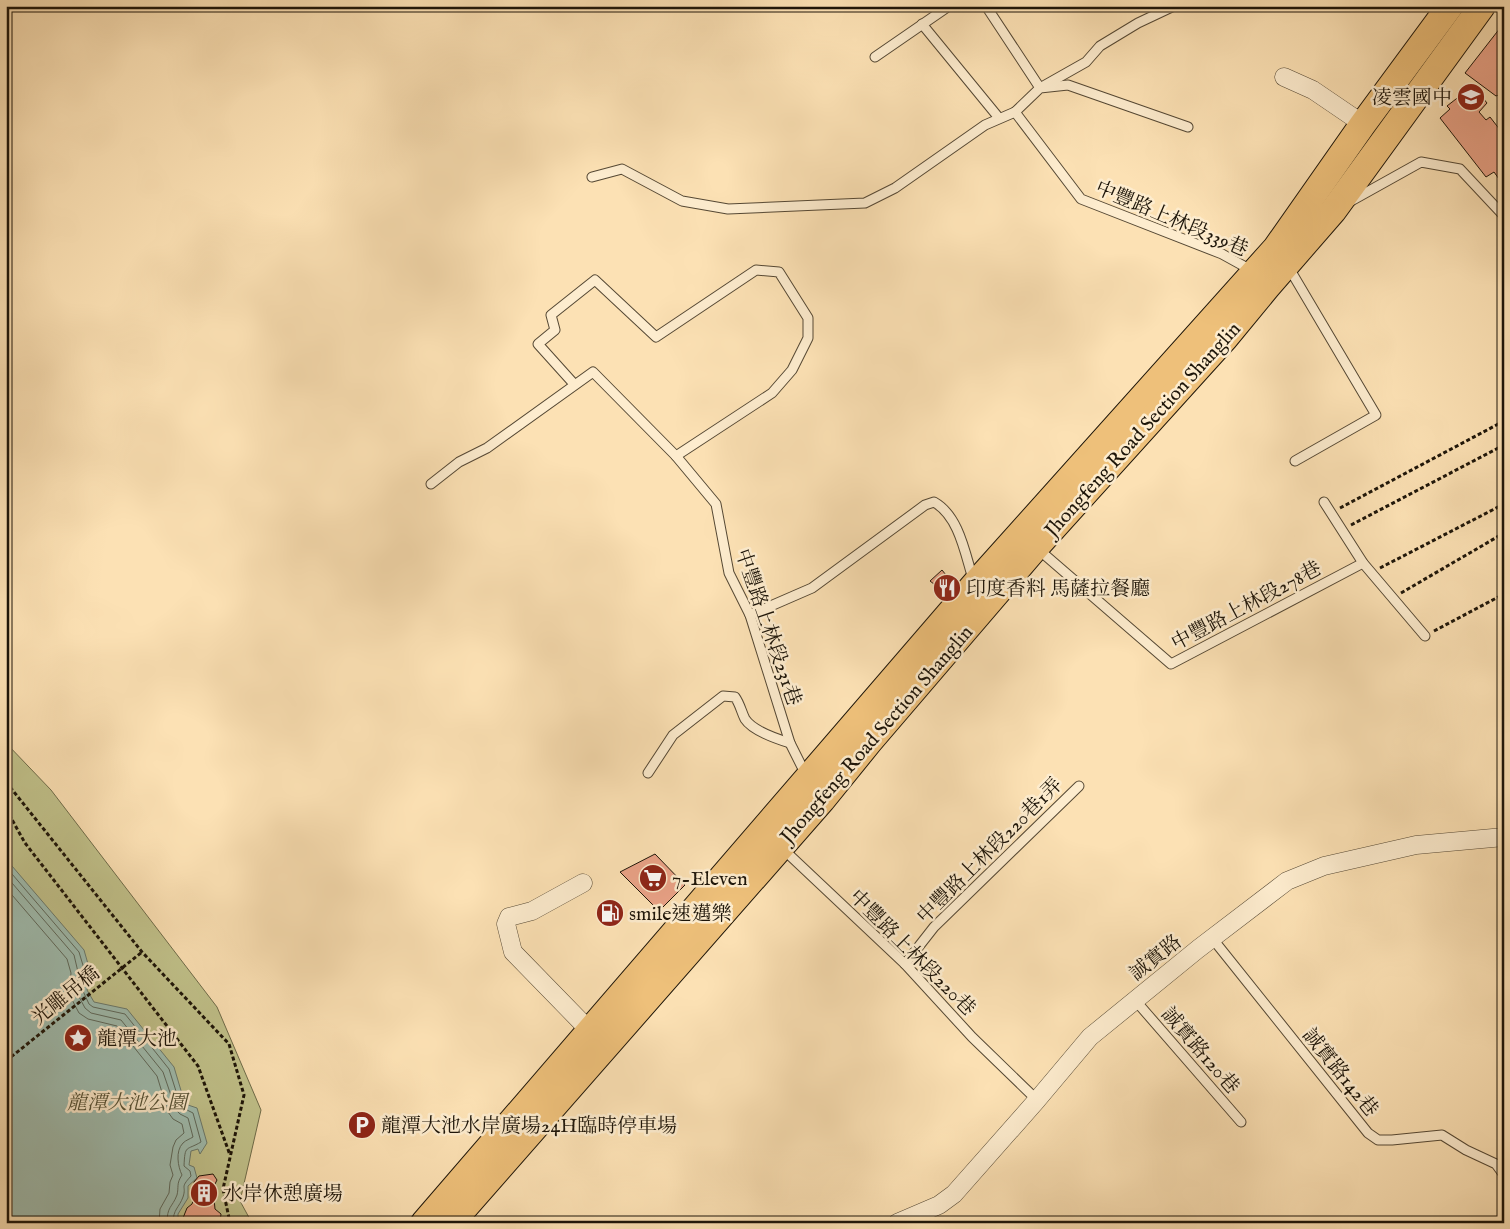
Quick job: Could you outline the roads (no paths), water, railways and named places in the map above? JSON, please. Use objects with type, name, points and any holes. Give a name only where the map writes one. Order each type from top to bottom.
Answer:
[{"type":"main road","name":"Jhongfeng Road Section Shanglin","points":[[1281,256],[1363,124],[1450,6]]},
{"type":"main road","name":"Jhongfeng Road Section Shanglin","points":[[424,1223],[590,1031],[815,789],[975,584],[1281,256],[1333,211],[1482,6]]},
{"type":"main road","name":"Jhongfeng Road Section Shanglin","points":[[815,789],[869,742],[1036,547],[1225,338],[1261,279]]},
{"type":"main road","name":"Jhongfeng Road Section Shanglin","points":[[451,1223],[660,986],[771,838]]},
{"type":"street","points":[[1284,77],[1313,90],[1363,124]]},
{"type":"street","name":"誠實路","points":[[897,1223],[939,1205],[954,1194],[1038,1100],[1090,1037],[1212,938],[1287,882],[1324,866],[1416,845],[1504,837]]},
{"type":"street","points":[[583,883],[532,911],[509,917],[506,924],[513,952],[590,1031]]},
{"type":"lane","points":[[875,57],[949,6]]},
{"type":"lane","points":[[986,6],[1040,88]]},
{"type":"lane","points":[[592,177],[622,169],[682,201],[728,209],[865,203],[896,188],[985,125],[1014,112],[1040,88],[1086,62],[1100,46],[1138,23],[1174,6]]},
{"type":"lane","points":[[922,24],[998,118]]},
{"type":"lane","points":[[1040,88],[1068,85],[1188,127]]},
{"type":"lane","name":"中豐路上林段339巷","points":[[1014,112],[1081,199],[1222,254],[1261,279]]},
{"type":"lane","points":[[1333,211],[1421,162],[1460,169],[1504,216]]},
{"type":"lane","points":[[1281,256],[1376,415],[1295,461]]},
{"type":"lane","points":[[574,384],[538,344],[555,330],[552,315],[595,280],[656,337],[756,270],[779,272],[808,318],[808,338],[792,370],[772,393],[676,456]]},
{"type":"lane","name":"中豐路上林段231巷","points":[[431,484],[459,462],[487,448],[593,372],[676,456],[716,504],[729,573],[750,615],[790,743],[815,789]]},
{"type":"lane","points":[[750,615],[812,588],[925,505],[934,502],[943,507],[959,533],[975,584]]},
{"type":"lane","points":[[1324,502],[1363,564],[1425,636]]},
{"type":"lane","name":"中豐路上林段278巷","points":[[1036,547],[1171,664],[1363,564]]},
{"type":"lane","points":[[648,773],[674,735],[724,696],[734,697],[738,701],[745,719],[752,726],[777,739],[790,743]]},
{"type":"lane","name":"中豐路上林段220巷1弄","points":[[905,964],[934,927],[1079,786]]},
{"type":"lane","name":"中豐路上林段220巷","points":[[771,838],[905,964],[972,1037],[1038,1100]]},
{"type":"lane","name":"誠實路142巷","points":[[1212,938],[1368,1133],[1378,1140],[1442,1134],[1466,1150],[1496,1164],[1504,1175]]},
{"type":"lane","name":"誠實路120巷","points":[[1135,1000],[1241,1122]]},
{"type":"water","name":"龍潭大池","points":[[6,859],[84,950],[90,971],[87,990],[94,1002],[127,1009],[174,1067],[185,1104],[197,1108],[207,1143],[200,1154],[198,1149],[191,1151],[189,1165],[194,1167],[197,1178],[188,1186],[188,1198],[178,1214],[178,1223],[6,1223]]},
{"type":"place","name":"凌雲國中","points":[[1471,97]]},
{"type":"place","name":"印度香料 馬薩拉餐廳","points":[[947,588]]},
{"type":"place","name":"7-Eleven","points":[[653,878]]},
{"type":"place","name":"smile速邁樂","points":[[610,913]]},
{"type":"place","name":"龍潭大池","points":[[78,1038]]},
{"type":"place","name":"龍潭大池水岸廣場24H臨時停車場","points":[[362,1125]]},
{"type":"place","name":"水岸休憩廣場","points":[[204,1193]]},
{"type":"park label","name":"龍潭大池公園","points":[[127,1102]]}]
